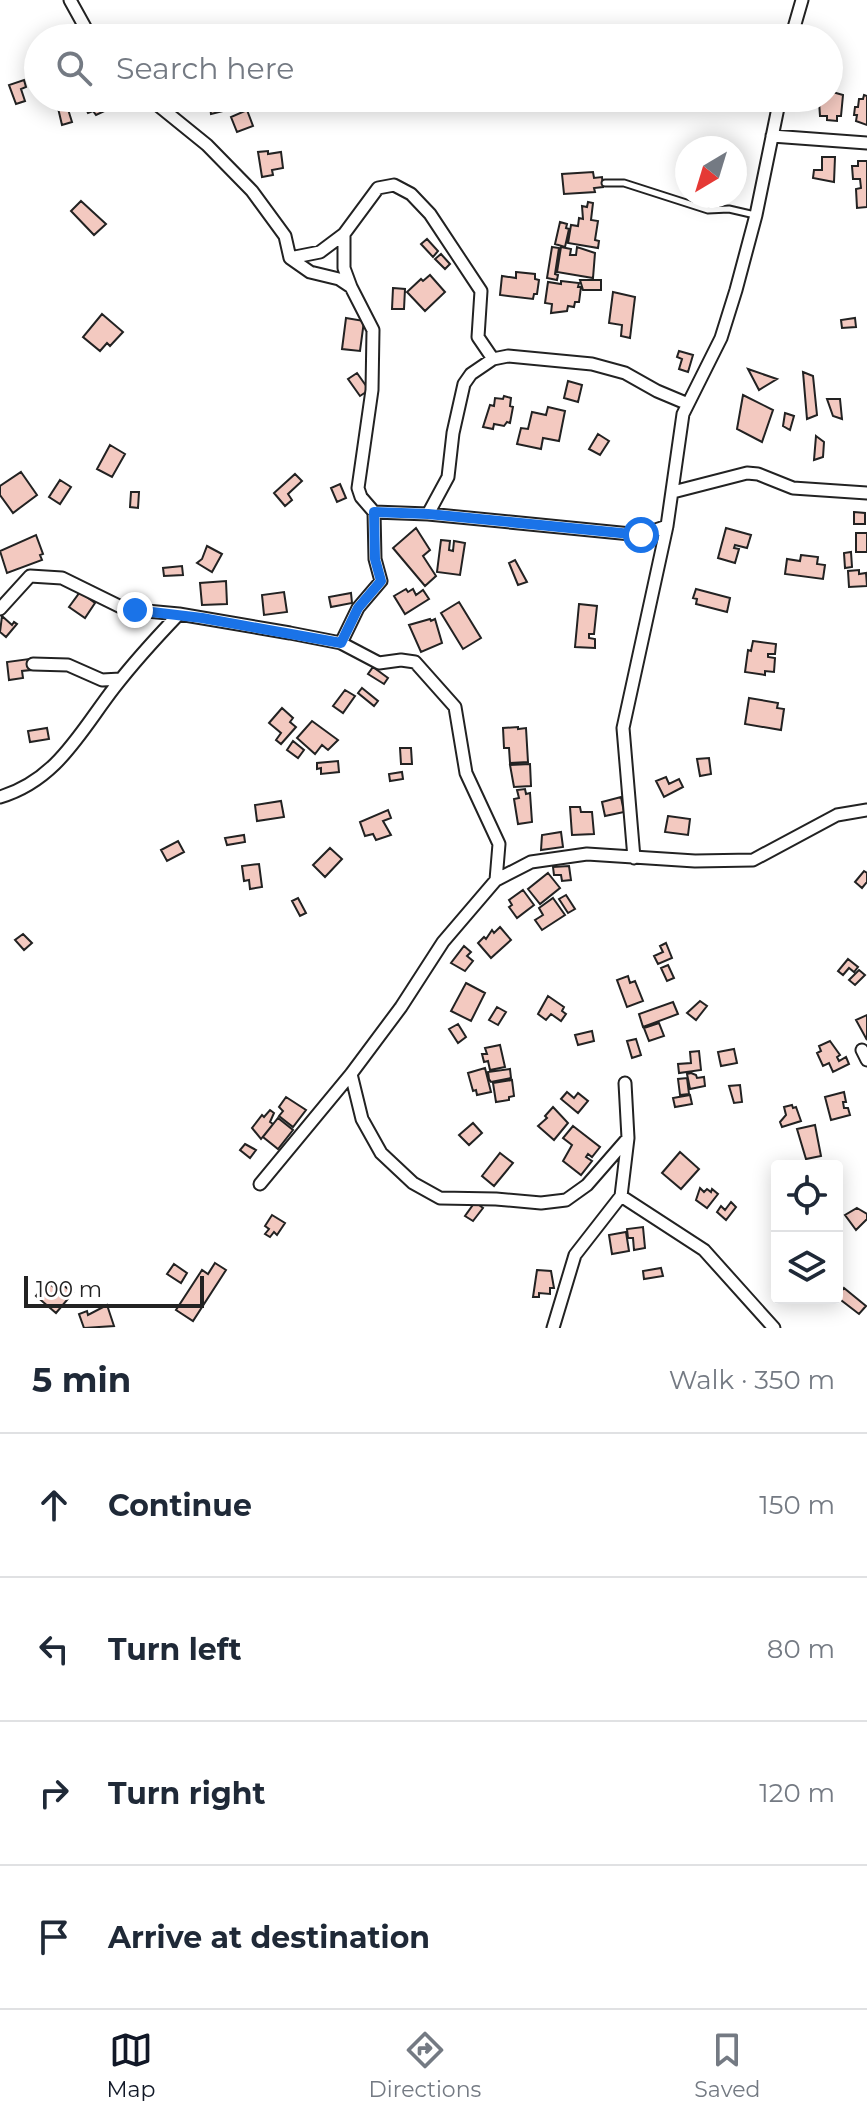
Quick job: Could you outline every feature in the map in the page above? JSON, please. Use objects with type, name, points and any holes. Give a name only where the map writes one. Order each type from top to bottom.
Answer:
[{"type":"street","points":[[70,0],[83,24]]},
{"type":"street","points":[[795,24],[802,0]]},
{"type":"street","points":[[166,112],[207,145],[252,191],[285,236],[290,258],[310,272],[339,279],[351,287]]},
{"type":"street","points":[[634,858],[623,728],[667,526],[683,414],[721,338],[756,215],[777,112]]},
{"type":"street","points":[[772,136],[867,143]]},
{"type":"street","points":[[290,258],[320,252],[344,234],[378,188],[394,185],[411,194],[430,214],[481,291],[478,337],[493,359]]},
{"type":"street","points":[[341,643],[358,608],[381,581],[375,559],[374,512],[361,497],[358,488],[372,390],[373,330],[344,268],[344,234]]},
{"type":"street","points":[[428,514],[448,477],[453,433],[464,384],[471,374],[493,359],[508,356],[592,364],[625,373],[688,404]]},
{"type":"street","points":[[673,492],[747,473],[758,474],[793,488],[867,493]]},
{"type":"street","points":[[374,512],[428,514],[641,535],[667,526]]},
{"type":"street","points":[[0,609],[30,576],[46,575],[73,581],[125,609],[179,614],[341,643],[379,663],[415,662],[455,707],[466,773],[499,844],[496,880]]},
{"type":"street","points":[[0,797],[37,780],[54,767],[71,749],[121,679],[179,614]]},
{"type":"street","points":[[33,664],[63,665],[102,680],[121,679]]},
{"type":"street","points":[[260,1184],[351,1074],[401,1007],[443,942],[496,880],[531,862],[558,856],[606,853],[634,858],[695,861],[753,860],[837,815],[867,810]]},
{"type":"street","points":[[351,1074],[362,1119],[385,1159],[424,1191],[440,1198],[541,1203],[566,1200],[587,1185],[628,1138]]},
{"type":"street","points":[[553,1328],[575,1255],[621,1196],[628,1138],[625,1083]]},
{"type":"street","points":[[621,1196],[704,1250],[774,1328]]},
{"type":"lane","points":[[605,183],[624,183],[708,210],[729,209],[756,215]]},
{"type":"building","points":[[24,80],[24,88],[21,89],[24,101],[16,104],[9,85]]},
{"type":"building","points":[[864,95],[867,96],[867,125],[856,121],[857,115],[854,115],[859,99],[863,99]]},
{"type":"building","points":[[59,112],[69,112],[72,122],[62,125]]},
{"type":"building","points":[[248,112],[253,126],[237,132],[231,117]]},
{"type":"building","points":[[820,112],[841,112],[837,121],[820,116]]},
{"type":"building","points":[[268,151],[268,154],[281,152],[283,168],[272,170],[273,175],[262,177],[258,152]]},
{"type":"building","points":[[822,157],[835,157],[834,182],[813,178],[814,170],[822,170]]},
{"type":"building","points":[[858,161],[867,161],[867,207],[857,208],[856,189],[861,188],[860,179],[853,179],[852,166],[858,166]]},
{"type":"building","points":[[593,172],[594,178],[602,177],[603,187],[594,188],[595,192],[564,194],[562,174]]},
{"type":"building","points":[[81,201],[106,224],[94,235],[71,211]]},
{"type":"building","points":[[588,202],[593,203],[591,220],[598,221],[595,240],[599,241],[598,248],[568,243],[571,225],[578,226],[579,218],[583,219],[582,206],[587,207]]},
{"type":"building","points":[[560,222],[567,224],[566,228],[569,229],[565,247],[555,244]]},
{"type":"building","points":[[427,239],[438,251],[433,257],[421,244]]},
{"type":"building","points":[[552,247],[559,248],[557,280],[547,278]]},
{"type":"building","points":[[561,247],[571,249],[570,255],[576,255],[577,247],[595,253],[593,278],[557,272]]},
{"type":"building","points":[[441,254],[450,264],[445,269],[435,259]]},
{"type":"building","points":[[516,272],[535,274],[535,279],[539,280],[533,299],[500,295],[502,276],[516,278]]},
{"type":"building","points":[[430,275],[445,292],[425,311],[407,292]]},
{"type":"building","points":[[580,280],[601,280],[601,290],[583,290]]},
{"type":"building","points":[[561,281],[579,283],[579,302],[575,302],[574,307],[568,306],[567,311],[551,313],[552,304],[545,303],[548,282],[561,284]]},
{"type":"building","points":[[393,288],[405,289],[404,309],[392,309]]},
{"type":"building","points":[[613,292],[635,297],[630,338],[621,336],[622,325],[609,323]]},
{"type":"building","points":[[102,314],[123,332],[110,346],[107,343],[100,351],[83,337]]},
{"type":"building","points":[[346,318],[364,321],[360,351],[342,349]]},
{"type":"building","points":[[855,318],[856,327],[842,328],[841,320]]},
{"type":"building","points":[[679,351],[693,355],[688,372],[679,369],[682,359],[677,357]]},
{"type":"building","points":[[748,369],[777,379],[759,390]]},
{"type":"building","points":[[803,372],[813,376],[817,415],[807,419]]},
{"type":"building","points":[[357,373],[369,390],[360,396],[348,379]]},
{"type":"building","points":[[568,381],[582,385],[578,402],[564,398]]},
{"type":"building","points":[[743,395],[773,410],[762,442],[737,429]]},
{"type":"building","points":[[504,396],[511,398],[510,406],[513,407],[510,423],[504,426],[494,424],[493,429],[483,427],[490,405],[494,406],[495,398],[503,399]]},
{"type":"building","points":[[827,399],[840,399],[842,419],[833,416]]},
{"type":"building","points":[[548,407],[565,411],[559,441],[543,438],[541,449],[517,444],[521,428],[528,429],[532,412],[546,415]]},
{"type":"building","points":[[785,413],[794,416],[790,430],[783,426]]},
{"type":"building","points":[[598,434],[609,441],[600,455],[589,449]]},
{"type":"building","points":[[816,436],[824,442],[823,457],[814,460]]},
{"type":"building","points":[[110,445],[125,454],[112,477],[97,469]]},
{"type":"building","points":[[21,472],[37,495],[13,513],[0,495],[0,486]]},
{"type":"building","points":[[295,474],[302,481],[288,494],[292,500],[285,506],[274,493]]},
{"type":"building","points":[[60,480],[71,487],[60,504],[49,497]]},
{"type":"building","points":[[340,484],[346,498],[337,502],[331,488]]},
{"type":"building","points":[[131,492],[139,492],[138,508],[130,507]]},
{"type":"building","points":[[854,512],[865,513],[865,524],[854,524]]},
{"type":"building","points":[[416,528],[430,550],[423,556],[436,576],[425,586],[393,548]]},
{"type":"building","points":[[726,528],[751,535],[747,548],[735,545],[734,548],[739,549],[735,563],[718,558]]},
{"type":"building","points":[[856,533],[867,533],[867,552],[856,552]]},
{"type":"building","points":[[36,535],[42,560],[7,573],[0,551]]},
{"type":"building","points":[[441,540],[450,541],[449,550],[453,551],[454,541],[465,543],[460,575],[437,572]]},
{"type":"building","points":[[207,546],[222,554],[212,572],[197,563]]},
{"type":"building","points":[[851,552],[852,567],[845,568],[844,553]]},
{"type":"building","points":[[801,555],[818,557],[817,564],[825,565],[823,579],[785,574],[787,559],[800,561]]},
{"type":"building","points":[[515,560],[527,582],[518,585],[509,563]]},
{"type":"building","points":[[182,566],[183,575],[164,576],[163,568]]},
{"type":"building","points":[[859,570],[859,574],[866,573],[867,586],[849,587],[848,571]]},
{"type":"building","points":[[226,581],[227,604],[202,605],[200,583]]},
{"type":"building","points":[[406,589],[408,592],[413,589],[416,595],[423,590],[429,599],[405,614],[394,596]]},
{"type":"building","points":[[696,589],[730,598],[727,612],[696,604],[697,599],[693,598]]},
{"type":"building","points":[[80,592],[95,603],[85,618],[69,607]]},
{"type":"building","points":[[284,592],[287,612],[264,615],[262,595]]},
{"type":"building","points":[[351,593],[352,603],[331,607],[329,597]]},
{"type":"building","points":[[459,602],[481,638],[463,649],[441,613]]},
{"type":"building","points":[[579,604],[597,606],[594,634],[589,634],[589,638],[595,639],[595,648],[575,647]]},
{"type":"building","points":[[2,616],[12,625],[14,622],[17,624],[6,637],[0,632]]},
{"type":"building","points":[[435,619],[442,643],[421,652],[409,625]]},
{"type":"building","points":[[753,641],[776,644],[775,654],[768,654],[768,657],[775,658],[774,672],[765,671],[765,675],[745,672],[748,650],[751,651]]},
{"type":"building","points":[[29,659],[31,670],[22,671],[23,678],[9,680],[7,662]]},
{"type":"building","points":[[373,667],[388,678],[384,684],[368,674]]},
{"type":"building","points":[[362,688],[378,701],[374,706],[358,693]]},
{"type":"building","points":[[345,690],[355,696],[343,713],[333,706]]},
{"type":"building","points":[[749,698],[778,703],[777,708],[784,709],[781,730],[745,724]]},
{"type":"building","points":[[282,708],[293,718],[290,722],[296,727],[281,744],[276,740],[281,733],[269,723]]},
{"type":"building","points":[[312,721],[338,740],[328,750],[322,745],[315,754],[297,738]]},
{"type":"building","points":[[47,728],[49,739],[30,742],[28,731]]},
{"type":"building","points":[[503,728],[526,728],[528,762],[510,763],[509,748],[504,748]]},
{"type":"building","points":[[293,741],[304,750],[298,758],[287,750]]},
{"type":"building","points":[[400,748],[411,748],[412,764],[401,764]]},
{"type":"building","points":[[709,758],[711,774],[700,776],[697,759]]},
{"type":"building","points":[[338,761],[339,772],[321,774],[321,768],[317,769],[317,763]]},
{"type":"building","points":[[530,764],[531,786],[514,787],[510,765]]},
{"type":"building","points":[[402,772],[403,779],[390,781],[389,774]]},
{"type":"building","points":[[666,777],[669,784],[679,779],[683,787],[664,797],[656,781]]},
{"type":"building","points":[[525,789],[526,794],[530,793],[532,822],[518,824],[514,799],[519,798],[517,790]]},
{"type":"building","points":[[621,797],[624,812],[605,816],[602,802]]},
{"type":"building","points":[[281,801],[284,817],[257,821],[255,805]]},
{"type":"building","points":[[570,807],[580,807],[581,812],[592,812],[594,834],[572,835]]},
{"type":"building","points":[[388,810],[391,818],[383,821],[391,835],[376,840],[373,834],[365,836],[360,822]]},
{"type":"building","points":[[668,816],[690,819],[688,835],[665,832]]},
{"type":"building","points":[[561,832],[563,847],[541,850],[542,835]]},
{"type":"building","points":[[244,835],[245,842],[227,845],[225,838]]},
{"type":"building","points":[[178,841],[184,852],[167,861],[161,850]]},
{"type":"building","points":[[330,848],[342,859],[325,877],[313,865]]},
{"type":"building","points":[[259,864],[262,887],[250,889],[249,880],[244,881],[242,866]]},
{"type":"building","points":[[569,866],[571,880],[562,881],[561,875],[554,875],[553,867]]},
{"type":"building","points":[[864,871],[867,882],[862,888],[855,882]]},
{"type":"building","points":[[548,873],[560,888],[540,904],[528,889]]},
{"type":"building","points":[[523,890],[534,905],[517,918],[509,907],[512,905],[509,900]]},
{"type":"building","points":[[566,895],[575,909],[568,913],[559,899]]},
{"type":"building","points":[[298,898],[306,913],[300,916],[292,901]]},
{"type":"building","points":[[553,898],[565,915],[542,930],[535,920],[543,915],[539,908]]},
{"type":"building","points":[[500,927],[511,940],[491,958],[478,943]]},
{"type":"building","points":[[23,934],[32,943],[24,950],[15,940]]},
{"type":"building","points":[[666,943],[672,958],[658,964],[654,956],[663,952],[660,946]]},
{"type":"building","points":[[464,946],[471,952],[467,956],[473,961],[465,971],[451,963]]},
{"type":"building","points":[[848,959],[858,967],[854,972],[849,968],[843,975],[838,971]]},
{"type":"building","points":[[668,965],[674,978],[667,981],[661,968]]},
{"type":"building","points":[[859,970],[865,975],[855,985],[849,980]]},
{"type":"building","points":[[628,976],[630,983],[635,981],[643,1001],[627,1007],[617,980]]},
{"type":"building","points":[[466,983],[485,993],[471,1021],[451,1011]]},
{"type":"building","points":[[548,996],[564,1007],[562,1011],[566,1014],[561,1021],[551,1014],[546,1020],[538,1014]]},
{"type":"building","points":[[700,1001],[707,1006],[696,1020],[687,1013]]},
{"type":"building","points":[[673,1002],[678,1014],[643,1027],[639,1014]]},
{"type":"building","points":[[497,1007],[506,1012],[498,1025],[489,1020]]},
{"type":"building","points":[[867,1015],[867,1040],[856,1020]]},
{"type":"building","points":[[659,1023],[664,1036],[649,1041],[644,1028]]},
{"type":"building","points":[[458,1024],[466,1037],[458,1043],[449,1029]]},
{"type":"building","points":[[592,1031],[594,1041],[578,1045],[575,1035]]},
{"type":"building","points":[[636,1039],[641,1055],[632,1058],[627,1041]]},
{"type":"building","points":[[830,1041],[840,1055],[837,1057],[839,1061],[846,1057],[849,1064],[833,1072],[829,1063],[823,1066],[817,1053],[821,1051],[819,1046]]},
{"type":"building","points":[[500,1045],[505,1067],[490,1070],[482,1054],[487,1054],[485,1048]]},
{"type":"building","points":[[734,1049],[737,1063],[721,1066],[718,1052]]},
{"type":"building","points":[[699,1051],[701,1070],[679,1073],[678,1064],[691,1063],[690,1052]]},
{"type":"building","points":[[485,1068],[491,1092],[477,1095],[468,1073]]},
{"type":"building","points":[[510,1069],[511,1078],[491,1082],[489,1079],[488,1072]]},
{"type":"building","points":[[691,1073],[697,1078],[704,1077],[705,1086],[690,1089],[687,1074]]},
{"type":"building","points":[[687,1078],[689,1094],[680,1095],[678,1079]]},
{"type":"building","points":[[512,1080],[514,1096],[496,1102],[493,1083]]},
{"type":"building","points":[[740,1085],[742,1102],[734,1103],[729,1086]]},
{"type":"building","points":[[567,1092],[574,1098],[578,1093],[588,1101],[578,1113],[561,1099]]},
{"type":"building","points":[[844,1092],[844,1108],[848,1108],[850,1115],[831,1120],[825,1097]]},
{"type":"building","points":[[690,1095],[692,1104],[675,1107],[673,1098]]},
{"type":"building","points":[[286,1097],[306,1110],[293,1127],[279,1116],[283,1111],[279,1107]]},
{"type":"building","points":[[553,1107],[568,1123],[554,1140],[538,1126]]},
{"type":"building","points":[[784,1107],[796,1107],[801,1121],[782,1127],[780,1122],[786,1115]]},
{"type":"building","points":[[270,1110],[274,1113],[270,1122],[273,1124],[261,1139],[252,1128]]},
{"type":"building","points":[[278,1118],[293,1130],[278,1149],[263,1137]]},
{"type":"building","points":[[473,1123],[482,1133],[469,1145],[459,1135]]},
{"type":"building","points":[[815,1125],[821,1156],[806,1159],[797,1129]]},
{"type":"building","points":[[573,1126],[600,1147],[592,1157],[588,1154],[586,1157],[592,1161],[581,1175],[563,1161],[572,1145],[563,1138]]},
{"type":"building","points":[[245,1144],[256,1150],[250,1158],[240,1150]]},
{"type":"building","points":[[680,1152],[699,1169],[681,1189],[662,1173]]},
{"type":"building","points":[[500,1153],[513,1163],[494,1186],[482,1176]]},
{"type":"building","points":[[700,1188],[704,1192],[707,1189],[711,1192],[712,1189],[718,1194],[707,1208],[696,1200]]},
{"type":"building","points":[[475,1202],[483,1208],[473,1221],[465,1216]]},
{"type":"building","points":[[731,1202],[736,1207],[726,1220],[717,1212],[721,1206],[725,1210]]},
{"type":"building","points":[[857,1208],[867,1214],[867,1219],[856,1230],[845,1215]]},
{"type":"building","points":[[272,1215],[285,1223],[277,1235],[274,1232],[270,1237],[265,1234],[269,1229],[265,1226]]},
{"type":"building","points":[[643,1227],[645,1248],[634,1250],[633,1238],[628,1238],[627,1229]]},
{"type":"building","points":[[626,1232],[629,1251],[612,1254],[609,1235]]},
{"type":"building","points":[[215,1263],[226,1270],[193,1321],[176,1310],[202,1270],[208,1274]]},
{"type":"building","points":[[174,1264],[187,1273],[181,1283],[167,1274]]},
{"type":"building","points":[[661,1268],[663,1276],[644,1279],[643,1271]]},
{"type":"building","points":[[537,1270],[551,1271],[554,1288],[550,1288],[550,1294],[539,1293],[539,1297],[533,1297]]},
{"type":"building","points":[[48,1282],[58,1291],[63,1285],[73,1293],[56,1313],[36,1296]]},
{"type":"building","points":[[843,1289],[866,1306],[859,1314],[843,1302]]},
{"type":"building","points":[[107,1305],[114,1326],[84,1328],[79,1314],[87,1311],[88,1315]]},
{"type":"route","points":[[135,610],[202,618],[341,643],[358,608],[381,581],[375,559],[374,512],[428,514],[641,535]]}]
